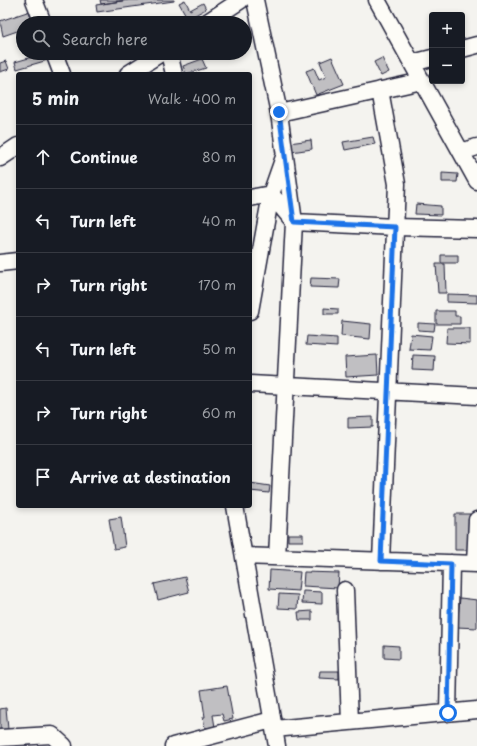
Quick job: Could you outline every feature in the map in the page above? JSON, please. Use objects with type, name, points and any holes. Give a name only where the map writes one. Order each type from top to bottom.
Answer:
[{"type":"street","points":[[34,0],[40,16]]},
{"type":"street","points":[[217,16],[241,0]]},
{"type":"street","points":[[255,0],[279,112],[294,222],[277,557]]},
{"type":"street","points":[[377,0],[477,181]]},
{"type":"street","points":[[465,48],[477,45]]},
{"type":"street","points":[[412,63],[429,59]]},
{"type":"street","points":[[57,60],[61,72]]},
{"type":"street","points":[[131,72],[149,60]]},
{"type":"street","points":[[171,60],[174,72]]},
{"type":"street","points":[[279,112],[422,81]]},
{"type":"street","points":[[380,90],[397,184],[381,561]]},
{"type":"street","points":[[1,156],[16,147]]},
{"type":"street","points":[[461,152],[477,147]]},
{"type":"street","points":[[252,300],[271,194],[285,154]]},
{"type":"street","points":[[271,194],[294,222],[477,229]]},
{"type":"street","points":[[252,198],[271,194]]},
{"type":"street","points":[[0,263],[16,261]]},
{"type":"street","points":[[252,384],[477,396]]},
{"type":"street","points":[[235,508],[276,746]]},
{"type":"street","points":[[244,556],[476,564],[477,520]]},
{"type":"street","points":[[448,713],[451,564]]},
{"type":"street","points":[[344,590],[350,722]]},
{"type":"street","points":[[173,746],[273,725],[350,722],[477,710]]},
{"type":"street","points":[[0,738],[52,735],[64,746]]},
{"type":"building","points":[[100,0],[128,0],[101,4]]},
{"type":"building","points":[[128,0],[174,1],[97,12],[96,5]]},
{"type":"building","points":[[185,0],[190,10],[203,3],[206,9],[193,16],[186,16],[179,3]]},
{"type":"building","points":[[33,10],[35,16],[16,16],[16,31],[3,36],[0,21]]},
{"type":"building","points":[[332,57],[344,84],[316,95],[306,71],[314,68],[319,80],[326,77],[320,62]]},
{"type":"building","points":[[382,58],[389,72],[381,76],[374,62]]},
{"type":"building","points":[[22,60],[48,60],[17,69],[15,62]]},
{"type":"building","points":[[202,60],[206,68],[193,72],[185,72],[183,66]]},
{"type":"building","points":[[6,61],[9,69],[0,72],[0,63]]},
{"type":"building","points":[[373,137],[375,144],[345,150],[343,142]]},
{"type":"building","points":[[311,140],[312,149],[291,152],[289,143]]},
{"type":"building","points":[[442,173],[458,174],[457,182],[442,182]]},
{"type":"building","points":[[416,204],[441,206],[441,215],[415,214]]},
{"type":"building","points":[[441,255],[458,255],[458,263],[441,263]]},
{"type":"building","points":[[436,264],[445,264],[446,293],[438,293]]},
{"type":"building","points":[[311,278],[340,279],[339,288],[310,287]]},
{"type":"building","points":[[447,294],[477,295],[477,303],[447,302]]},
{"type":"building","points":[[324,308],[338,309],[338,314],[324,314]]},
{"type":"building","points":[[436,311],[455,311],[455,316],[460,316],[460,324],[436,324]]},
{"type":"building","points":[[342,321],[371,324],[370,339],[341,336]]},
{"type":"building","points":[[418,323],[435,324],[434,331],[418,330]]},
{"type":"building","points":[[447,328],[470,328],[470,344],[446,343]]},
{"type":"building","points":[[411,334],[432,336],[430,350],[409,349]]},
{"type":"building","points":[[307,336],[337,338],[337,347],[306,345]]},
{"type":"building","points":[[377,355],[378,375],[346,377],[345,357]]},
{"type":"building","points":[[413,355],[435,356],[434,371],[412,370]]},
{"type":"building","points":[[373,417],[373,427],[348,428],[348,418]]},
{"type":"building","points":[[252,483],[270,486],[269,493],[252,491]]},
{"type":"building","points":[[455,514],[470,514],[470,550],[455,550]]},
{"type":"building","points":[[121,517],[125,547],[114,549],[109,519]]},
{"type":"building","points":[[288,534],[303,534],[303,541],[288,541]]},
{"type":"building","points":[[270,570],[300,572],[298,591],[269,589]]},
{"type":"building","points":[[304,572],[339,573],[338,588],[303,586]]},
{"type":"building","points":[[185,577],[189,592],[158,600],[154,584]]},
{"type":"building","points":[[303,591],[322,592],[322,604],[302,603]]},
{"type":"building","points":[[279,594],[298,595],[297,609],[278,608]]},
{"type":"building","points":[[460,598],[477,600],[477,628],[457,627]]},
{"type":"building","points":[[312,611],[312,620],[299,620],[298,612]]},
{"type":"building","points":[[384,645],[399,646],[399,659],[384,658]]},
{"type":"building","points":[[320,671],[339,671],[339,679],[319,678]]},
{"type":"building","points":[[227,686],[233,719],[224,721],[222,714],[213,715],[215,727],[205,728],[201,690]]},
{"type":"building","points":[[6,708],[8,729],[0,730],[0,709]]},
{"type":"route","points":[[279,112],[294,222],[395,227],[381,561],[451,564],[448,713]]}]
